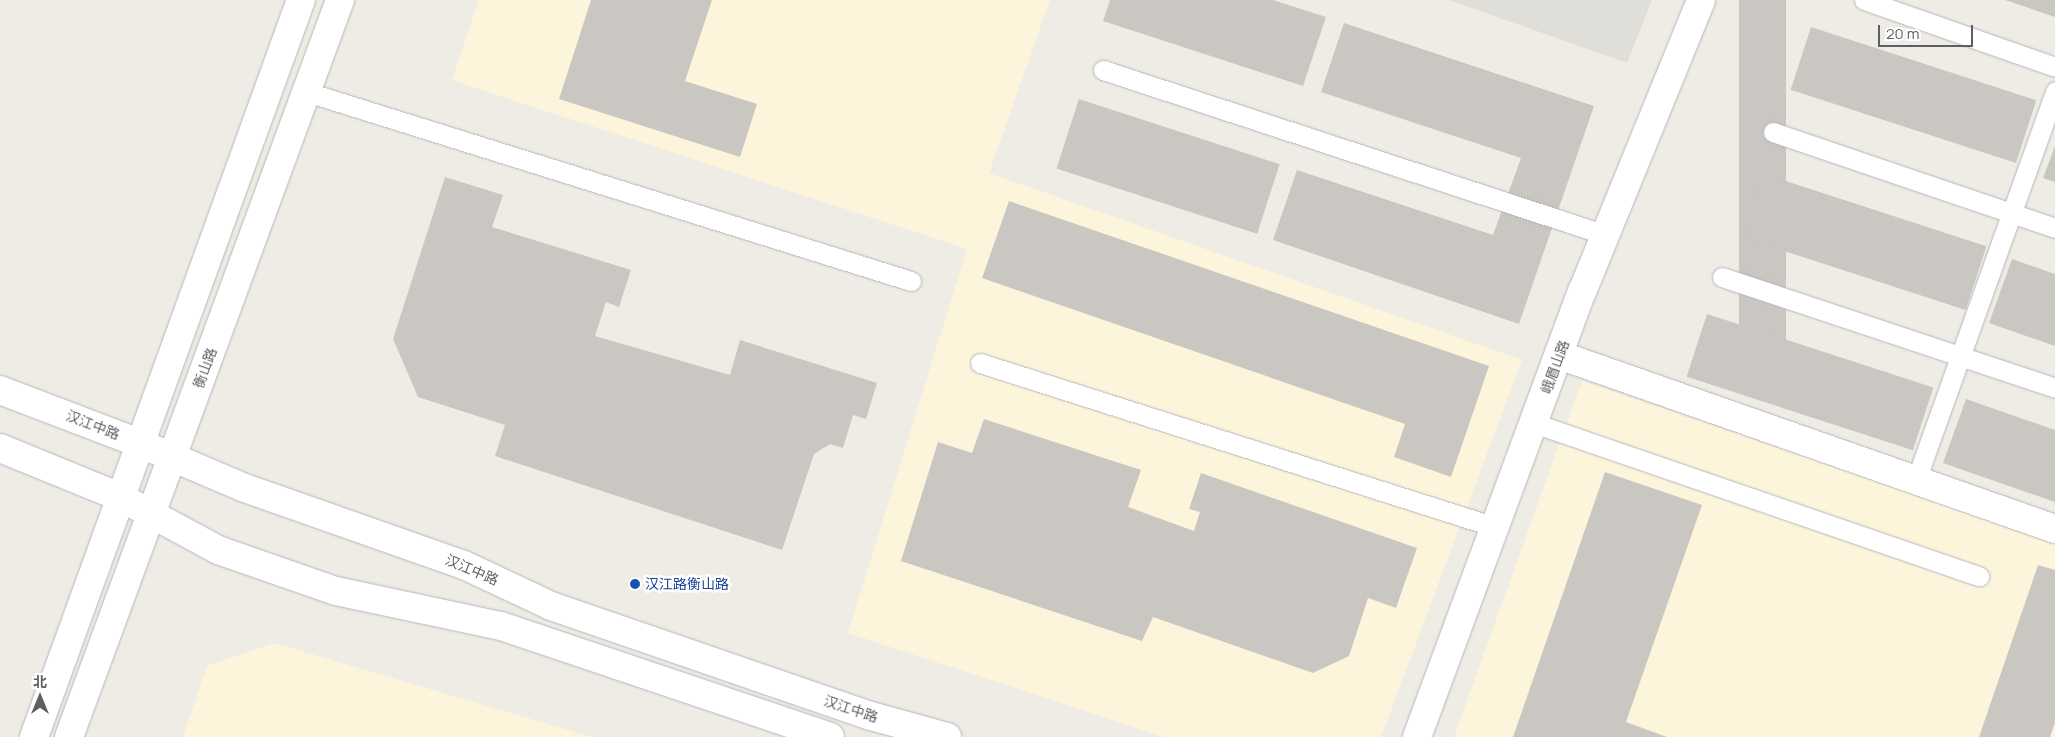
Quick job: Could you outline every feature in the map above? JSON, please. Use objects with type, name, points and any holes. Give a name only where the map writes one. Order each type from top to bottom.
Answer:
[{"type":"street","points":[[34,737],[301,0]]},
{"type":"street","name":"衡山路","points":[[70,737],[340,0]]},
{"type":"street","name":"峨眉山路","points":[[1417,737],[1559,355],[1701,0]]},
{"type":"street","points":[[1559,355],[2055,529]]},
{"type":"street","name":"汉江中路","points":[[0,390],[139,443],[242,486],[464,565],[551,606],[871,716],[947,737]]},
{"type":"street","points":[[0,448],[120,496],[218,550],[336,591],[501,626],[830,737]]},
{"type":"lane","points":[[1864,0],[2055,67]]},
{"type":"lane","points":[[1103,70],[1606,235]]},
{"type":"lane","points":[[1916,480],[2055,91]]},
{"type":"lane","points":[[307,92],[910,281]]},
{"type":"lane","points":[[1773,132],[2055,228]]},
{"type":"lane","points":[[1722,277],[2055,388]]},
{"type":"lane","points":[[980,363],[1495,527]]},
{"type":"lane","points":[[1534,423],[1979,576]]},
{"type":"shaded area","points":[[479,0],[1050,0],[989,173],[1522,360],[1381,737],[1164,737],[848,633],[967,249],[452,80]]},
{"type":"shaded area","points":[[1449,0],[1652,0],[1627,63]]},
{"type":"shaded area","points":[[1582,381],[2055,541],[2055,737],[1454,737]]},
{"type":"shaded area","points":[[274,643],[592,737],[183,737],[207,666]]},
{"type":"building","points":[[591,0],[712,0],[685,81],[757,104],[740,157],[559,99]]},
{"type":"building","points":[[1110,0],[1273,0],[1326,17],[1303,86],[1103,21]]},
{"type":"building","points":[[1739,0],[1786,0],[1786,366],[1739,366]]},
{"type":"building","points":[[2005,0],[2055,0],[2055,17]]},
{"type":"building","points":[[1344,23],[1594,106],[1519,324],[1273,240],[1297,170],[1493,235],[1521,158],[1321,92]]},
{"type":"building","points":[[1811,27],[2036,100],[2016,163],[1791,90]]},
{"type":"building","points":[[1079,99],[1280,164],[1257,234],[1056,168]]},
{"type":"building","points":[[2055,146],[2055,182],[2043,178]]},
{"type":"building","points":[[1761,173],[1986,246],[1966,310],[1740,237]]},
{"type":"building","points":[[445,177],[503,195],[492,227],[631,270],[619,307],[606,302],[595,336],[730,375],[740,340],[877,383],[866,419],[853,415],[843,448],[830,444],[814,454],[782,550],[495,456],[505,425],[418,397],[393,339]]},
{"type":"building","points":[[1009,201],[1489,366],[1451,477],[1394,457],[1405,424],[982,278]]},
{"type":"building","points":[[2012,259],[2055,274],[2055,346],[1989,323]]},
{"type":"building","points":[[1707,314],[1933,388],[1913,450],[1687,377]]},
{"type":"building","points":[[1966,399],[2055,430],[2055,502],[1943,463]]},
{"type":"building","points":[[984,419],[1141,470],[1128,507],[1194,531],[1200,512],[1189,509],[1201,473],[1417,548],[1396,608],[1368,598],[1349,656],[1313,673],[1153,617],[1142,641],[901,561],[938,442],[972,453]]},
{"type":"building","points":[[1605,472],[1702,505],[1626,722],[1667,737],[1513,737]]},
{"type":"building","points":[[2038,565],[2055,570],[2055,723],[2050,737],[1979,737]]},
{"type":"place","name":"汉江路衡山路","points":[[635,584]]}]
